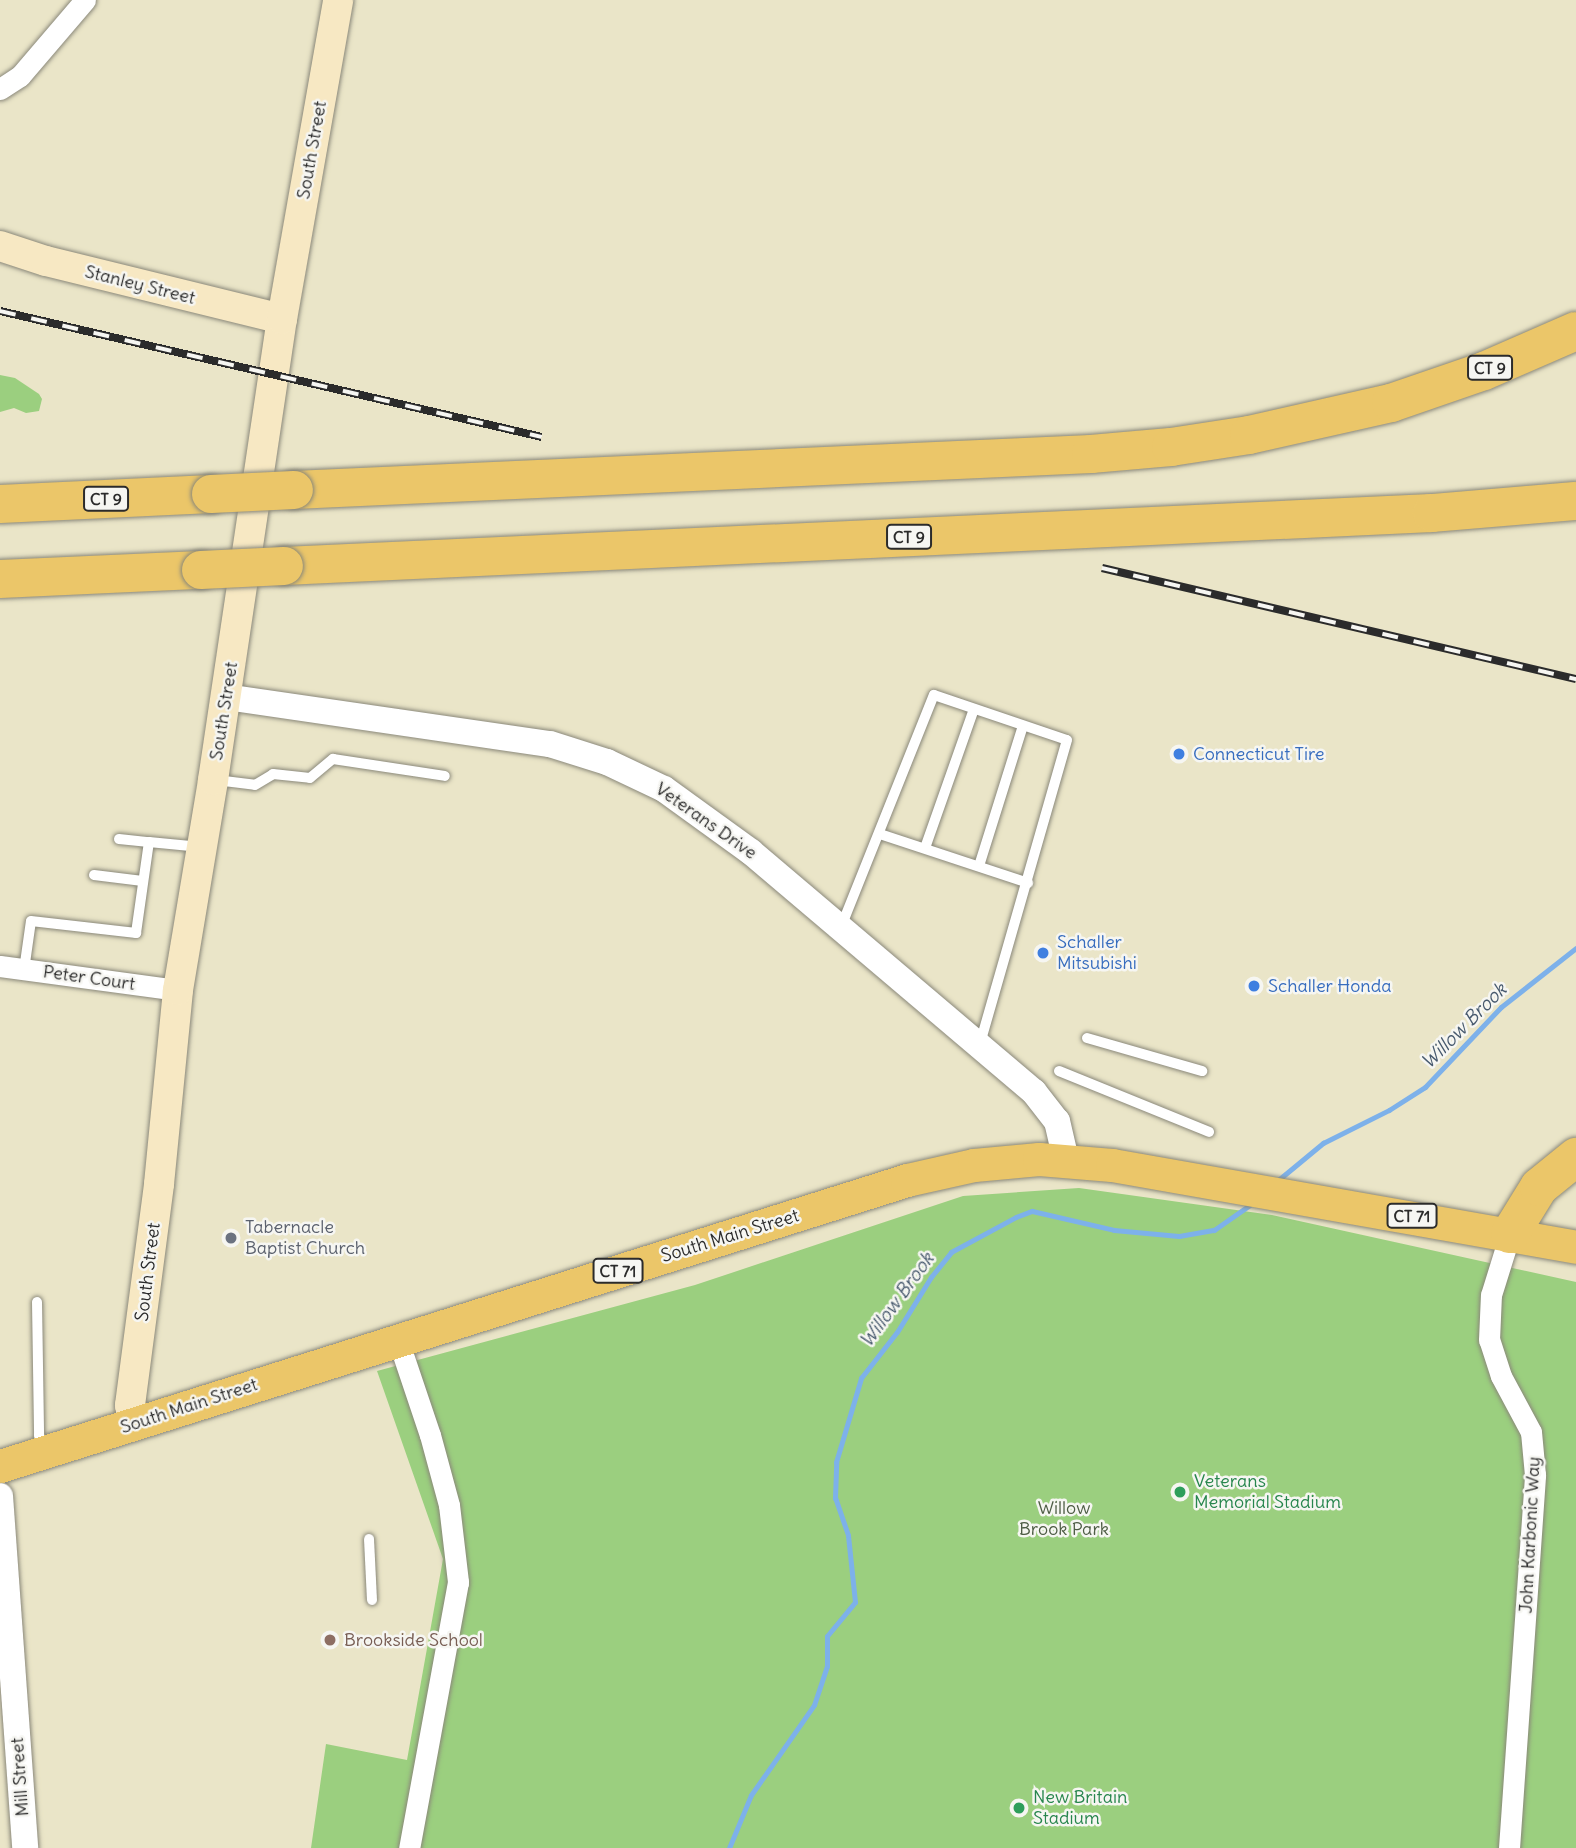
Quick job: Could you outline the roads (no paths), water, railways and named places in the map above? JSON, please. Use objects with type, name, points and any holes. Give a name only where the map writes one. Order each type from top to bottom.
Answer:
[{"type":"highway","name":"CT 9","points":[[0,504],[1122,452],[1249,435],[1402,399],[1484,371],[1576,331]]},
{"type":"highway","name":"CT 9","points":[[0,579],[1534,506],[1576,501]]},
{"type":"highway","points":[[0,594],[71,576]]},
{"type":"highway","points":[[1510,1234],[1539,1188],[1576,1157]]},
{"type":"main road","name":"South Street","points":[[134,1423],[130,1405],[161,1173],[178,990],[214,780],[282,319],[338,0]]},
{"type":"main road","name":"Stanley Street","points":[[0,246],[46,261],[282,319]]},
{"type":"main road","name":"South Main Street","points":[[0,1466],[919,1176],[1011,1161],[1066,1160],[1247,1187],[1510,1234]]},
{"type":"main road","name":"CT 71","points":[[1510,1234],[1576,1247]]},
{"type":"street","points":[[0,89],[20,76],[85,0]]},
{"type":"street","name":"Veterans Drive","points":[[226,697],[523,738],[573,749],[638,775],[688,805],[841,928],[980,1045],[1047,1106],[1058,1121],[1066,1160]]},
{"type":"street","name":"Peter Court","points":[[0,966],[178,990]]},
{"type":"street","name":"John Karbonic Way","points":[[1509,1848],[1535,1475],[1531,1432],[1501,1376],[1489,1340],[1491,1295],[1510,1234]]},
{"type":"street","points":[[398,1340],[430,1435],[449,1505],[458,1582],[409,1848]]},
{"type":"street","name":"Mill Street","points":[[0,1496],[2,1563],[25,1848]]},
{"type":"lane","points":[[841,928],[934,695],[1067,740],[980,1045]]},
{"type":"lane","points":[[925,848],[974,709]]},
{"type":"lane","points":[[979,866],[1023,726]]},
{"type":"lane","points":[[214,780],[255,785],[274,774],[310,778],[333,760],[445,776]]},
{"type":"lane","points":[[880,834],[1028,883]]},
{"type":"lane","points":[[119,839],[202,847]]},
{"type":"lane","points":[[24,970],[31,921],[136,933],[149,842]]},
{"type":"lane","points":[[94,875],[143,881]]},
{"type":"lane","points":[[1087,1038],[1202,1071]]},
{"type":"lane","points":[[1059,1072],[1209,1132]]},
{"type":"lane","points":[[37,1302],[39,1435],[43,1452]]},
{"type":"lane","points":[[369,1539],[372,1600]]},
{"type":"waterway","name":"Willow Brook","points":[[1277,1181],[1323,1143],[1389,1110],[1425,1087],[1501,1007],[1576,948]]},
{"type":"waterway","name":"Willow Brook","points":[[729,1848],[751,1795],[814,1705],[827,1666],[827,1636],[855,1602],[848,1535],[835,1498],[836,1462],[861,1378],[897,1332],[931,1277],[951,1252],[1032,1211],[1114,1230],[1179,1236],[1214,1230],[1254,1202]]},
{"type":"railway","points":[[0,311],[542,437]]},
{"type":"railway","points":[[1102,568],[1576,679]]},
{"type":"place","name":"Connecticut Tire","points":[[1179,754]]},
{"type":"place","name":"Schaller Mitsubishi","points":[[1043,953]]},
{"type":"place","name":"Schaller Honda","points":[[1254,986]]},
{"type":"place","name":"Tabernacle Baptist Church","points":[[231,1238]]},
{"type":"place","name":"Veterans Memorial Stadium","points":[[1180,1492]]},
{"type":"place","name":"Brookside School","points":[[330,1640]]},
{"type":"place","name":"New Britain Stadium","points":[[1019,1808]]},
{"type":"park label","name":"Willow Brook Park","points":[[1064,1519]]}]
